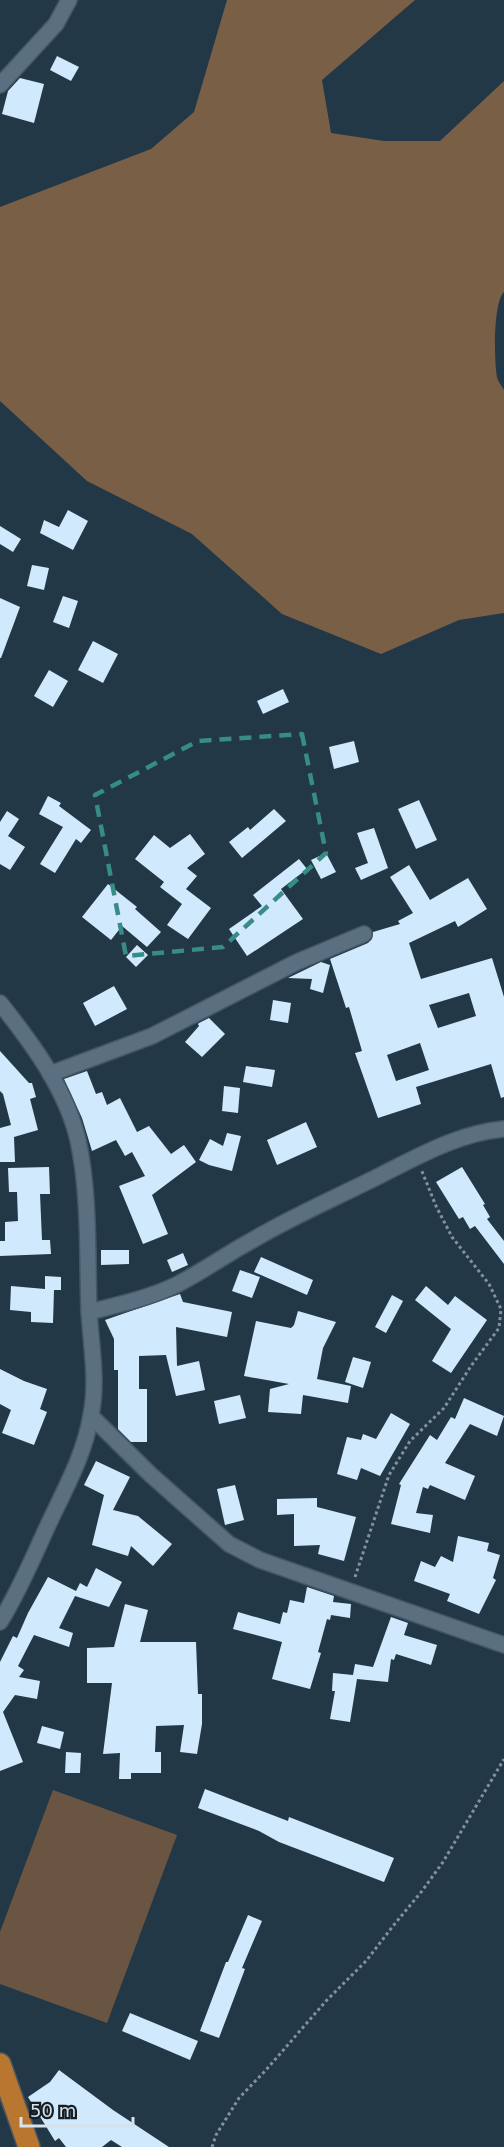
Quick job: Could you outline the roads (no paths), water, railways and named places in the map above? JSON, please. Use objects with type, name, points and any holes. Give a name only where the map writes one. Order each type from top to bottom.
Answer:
[{"type":"highway","points":[[0,2064],[29,2147]]},
{"type":"street","points":[[0,85],[56,24],[69,0]]},
{"type":"street","points":[[50,1074],[152,1036],[297,962],[364,934]]},
{"type":"street","points":[[0,1003],[46,1066],[65,1105],[79,1148],[84,1177],[89,1312],[94,1364],[91,1416],[70,1481],[34,1558],[0,1622]]},
{"type":"street","points":[[89,1312],[136,1300],[174,1286],[205,1270],[251,1240],[421,1156],[455,1140],[487,1130],[504,1129]]},
{"type":"street","points":[[91,1416],[151,1475],[229,1544],[260,1560],[504,1645]]}]
